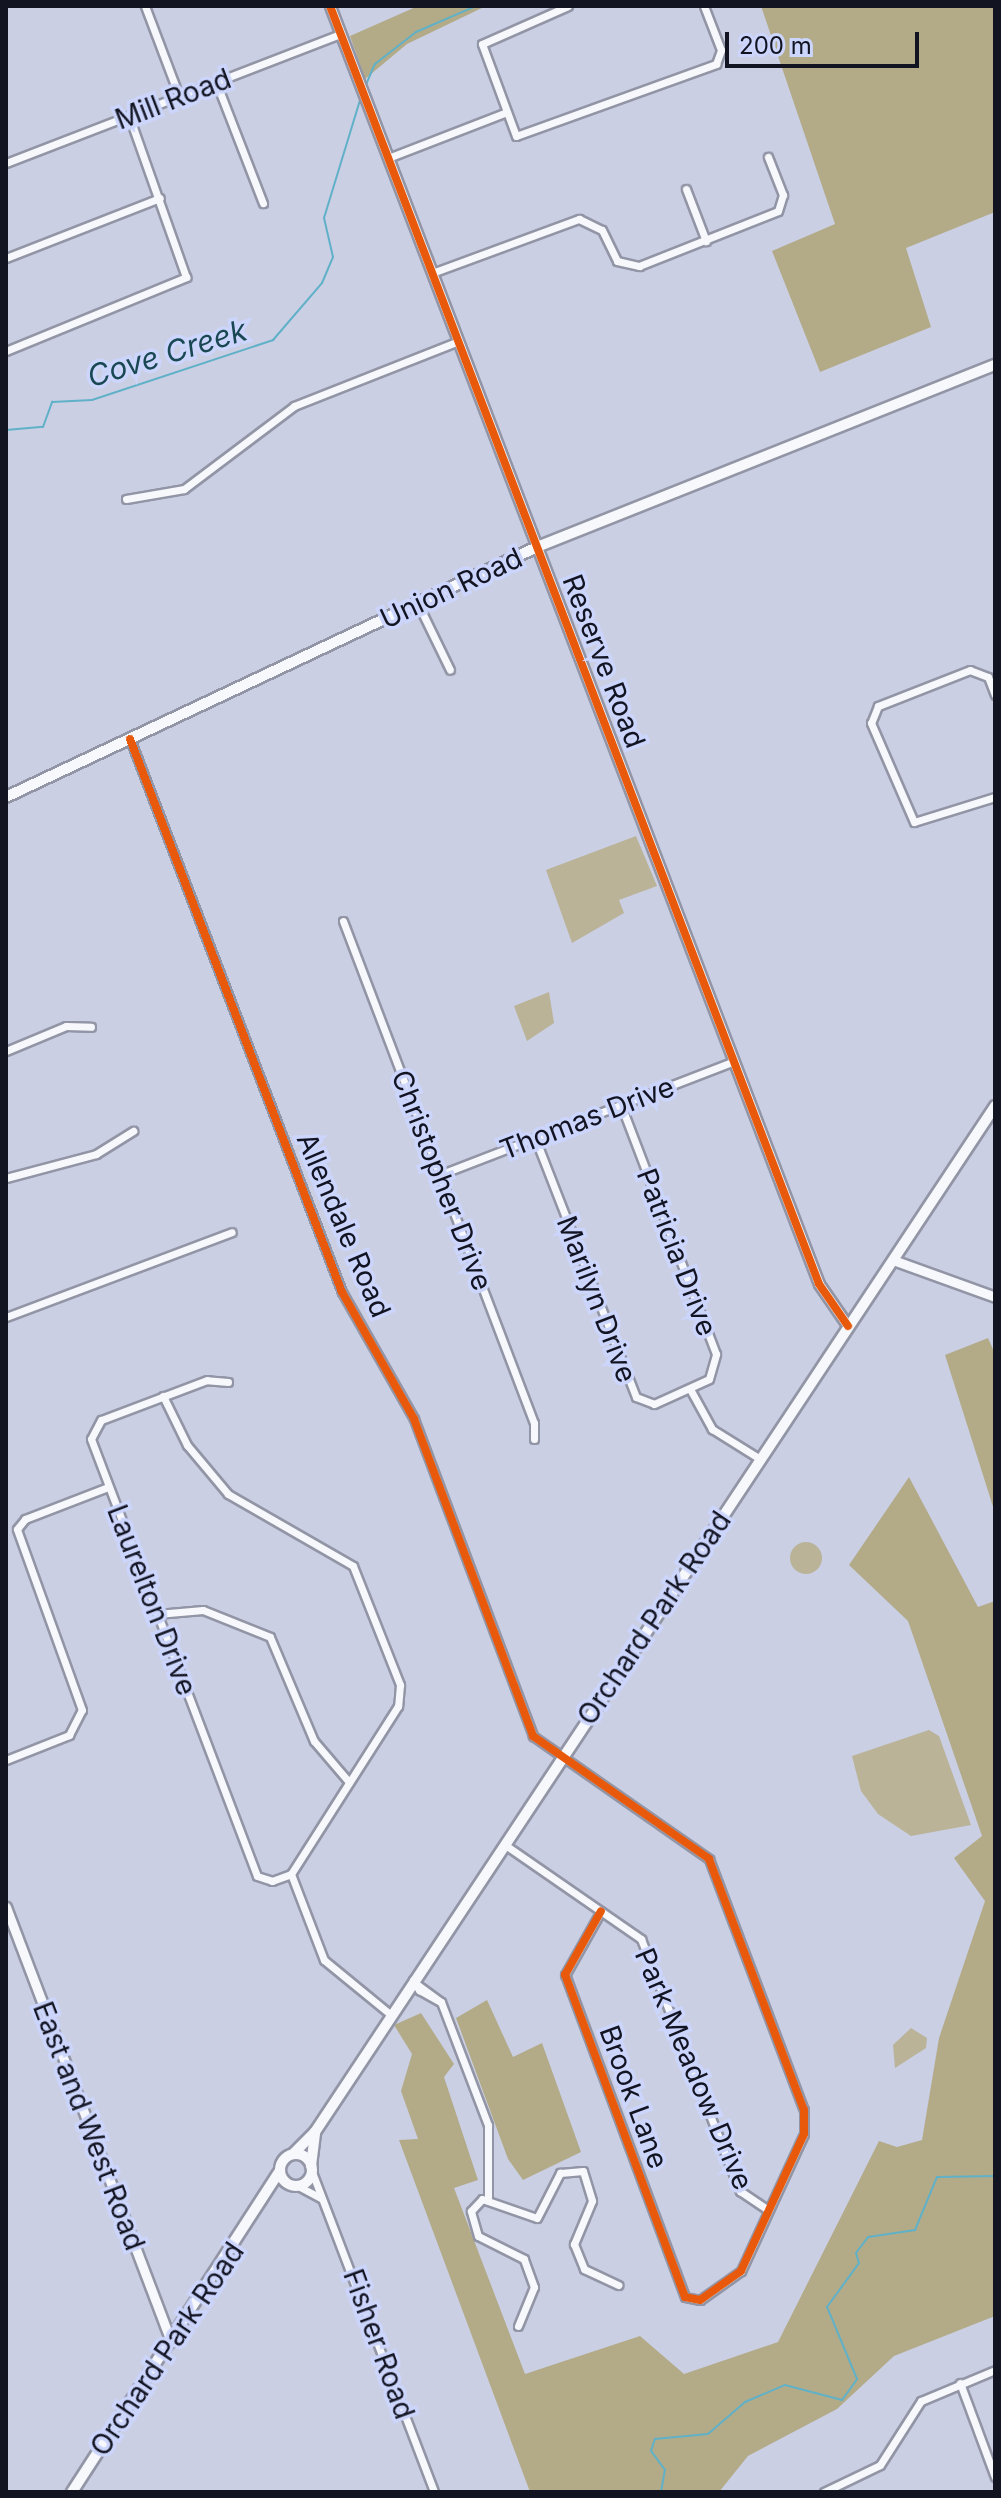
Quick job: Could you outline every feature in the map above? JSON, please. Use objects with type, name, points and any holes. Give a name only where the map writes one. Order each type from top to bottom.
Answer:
[{"type":"main road","name":"Union Road","points":[[6,797],[537,547],[995,365]]},
{"type":"main road","name":"Orchard Park Road","points":[[72,2492],[173,2345],[262,2206],[280,2170],[315,2132],[390,2014],[415,1982],[562,1755],[995,1106]]},
{"type":"main road","name":"Orchard Park Road","points":[[262,2206],[295,2186],[312,2169],[315,2132]]},
{"type":"main road","points":[[293,2154],[312,2169]]},
{"type":"main road","points":[[280,2170],[295,2186]]},
{"type":"street","points":[[145,6],[179,96]]},
{"type":"street","name":"Reserve Road","points":[[330,6],[819,1284],[848,1326]]},
{"type":"street","points":[[568,6],[482,44],[512,133],[525,138],[713,66],[721,50],[704,6]]},
{"type":"street","name":"Mill Road","points":[[6,163],[341,34]]},
{"type":"street","points":[[216,82],[263,203]]},
{"type":"street","points":[[388,158],[504,113]]},
{"type":"street","points":[[6,351],[186,277],[129,116]]},
{"type":"street","points":[[432,273],[572,219],[598,226],[627,267],[706,241],[778,211],[783,195],[768,157]]},
{"type":"street","points":[[686,189],[706,241]]},
{"type":"street","points":[[6,258],[160,198]]},
{"type":"street","points":[[126,499],[184,489],[294,406],[459,341]]},
{"type":"street","points":[[418,604],[450,670]]},
{"type":"street","points":[[995,695],[988,677],[970,670],[878,706],[871,723],[914,822],[995,797]]},
{"type":"street","name":"Allendale Road","points":[[130,739],[342,1292],[414,1419],[533,1736],[709,1859],[804,2110],[804,2134],[733,2283],[692,2301]]},
{"type":"street","name":"Christopher Drive","points":[[343,921],[534,1423],[534,1439]]},
{"type":"street","points":[[6,1051],[66,1026],[91,1027]]},
{"type":"street","name":"Thomas Drive","points":[[439,1175],[734,1061]]},
{"type":"street","name":"Patricia Drive","points":[[621,1105],[716,1354],[712,1374],[690,1389]]},
{"type":"street","points":[[6,1178],[96,1154],[133,1131]]},
{"type":"street","name":"Marilyn Drive","points":[[535,1138],[636,1397],[649,1405],[690,1389]]},
{"type":"street","points":[[6,1317],[232,1232]]},
{"type":"street","points":[[893,1260],[995,1297]]},
{"type":"street","name":"Laurelton Drive","points":[[228,1382],[207,1380],[163,1396],[92,1429],[108,1487],[257,1876],[272,1881],[291,1874]]},
{"type":"street","points":[[690,1389],[712,1429],[760,1459]]},
{"type":"street","points":[[163,1396],[187,1445],[228,1494],[355,1569],[401,1693],[291,1874],[324,1960],[390,2014]]},
{"type":"street","points":[[6,1760],[69,1735],[82,1710],[17,1529],[25,1519],[108,1487]]},
{"type":"street","points":[[157,1614],[203,1610],[270,1637],[314,1741],[348,1781]]},
{"type":"street","name":"Park Meadow Drive","points":[[504,1844],[641,1939],[654,1959],[740,2191],[768,2210]]},
{"type":"street","name":"East and West Road","points":[[6,1907],[173,2345]]},
{"type":"street","name":"Brook Lane","points":[[601,1911],[565,1975],[692,2301]]},
{"type":"street","points":[[415,1982],[441,2002],[488,2125],[488,2197]]},
{"type":"street","name":"Fisher Road","points":[[312,2169],[434,2492]]},
{"type":"street","points":[[488,2197],[537,2218],[560,2173],[583,2171],[592,2201],[574,2244],[584,2269],[619,2285]]},
{"type":"street","points":[[295,2186],[321,2198]]},
{"type":"street","points":[[488,2197],[471,2211],[478,2236],[524,2259],[534,2287],[518,2326]]},
{"type":"street","points":[[824,2492],[880,2465],[921,2401],[995,2370]]},
{"type":"street","points":[[960,2383],[995,2477]]},
{"type":"shaded area","points":[[418,6],[486,6],[407,44],[365,79],[350,36]]},
{"type":"shaded area","points":[[761,6],[995,6],[995,212],[906,248],[931,327],[820,372],[772,251],[835,224]]},
{"type":"shaded area","points":[[636,836],[657,886],[619,900],[624,913],[572,943],[546,870]]},
{"type":"shaded area","points":[[549,992],[554,1023],[527,1041],[514,1006]]},
{"type":"shaded area","points":[[988,1338],[995,1354],[995,1513],[945,1355]]},
{"type":"shaded area","points":[[909,1477],[978,1607],[995,1601],[995,2316],[894,2356],[837,2409],[748,2456],[719,2492],[530,2492],[399,2140],[418,2139],[401,2091],[412,2054],[394,2025],[421,2013],[454,2064],[444,2077],[478,2180],[454,2188],[525,2374],[640,2336],[684,2374],[778,2342],[879,2141],[897,2147],[922,2140],[939,2038],[985,1901],[954,1858],[982,1836],[908,1621],[849,1565]]},
{"type":"shaded area","points":[[806,1542],[818,1546],[822,1558],[818,1570],[806,1574],[794,1570],[790,1558],[794,1546]]},
{"type":"shaded area","points":[[929,1730],[939,1736],[971,1825],[911,1836],[878,1814],[861,1791],[852,1756]]},
{"type":"shaded area","points":[[487,2000],[513,2057],[542,2043],[581,2152],[523,2180],[508,2159],[456,2018]]},
{"type":"shaded area","points":[[911,2028],[927,2038],[926,2048],[895,2068],[893,2045]]},
{"type":"waterway","name":"Cove Creek","points":[[365,87],[375,64],[416,32],[476,6]]},
{"type":"waterway","name":"Cove Creek","points":[[6,430],[43,427],[52,402],[92,400],[273,340],[322,283],[333,257],[324,218],[361,97]]},
{"type":"waterway","points":[[661,2492],[665,2470],[651,2451],[655,2439],[708,2434],[745,2402],[785,2385],[842,2400],[857,2379],[827,2307],[859,2263],[856,2253],[868,2237],[915,2230],[937,2177],[995,2176]]},
{"type":"cycle path","points":[[330,6],[819,1284],[848,1326]]},
{"type":"cycle path","points":[[130,739],[342,1292],[414,1419],[533,1736],[709,1859],[804,2110],[804,2134],[741,2271],[700,2300],[685,2297],[565,1975],[601,1911]]}]
